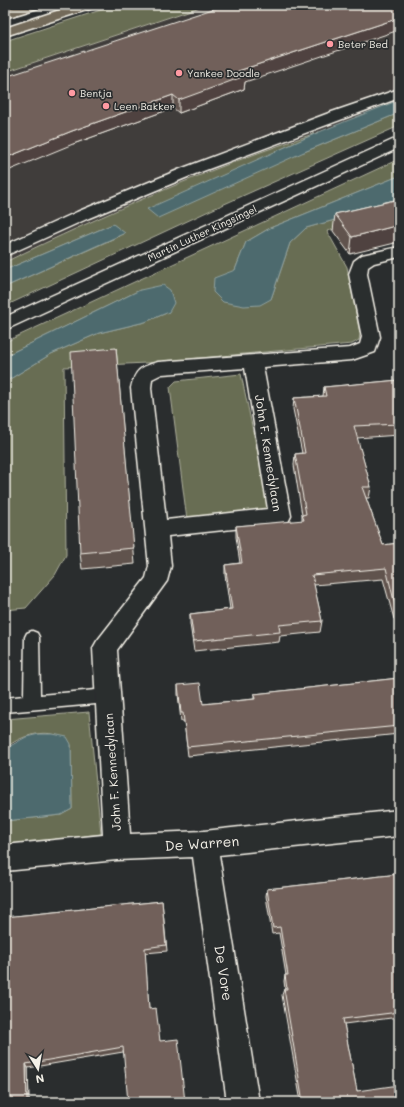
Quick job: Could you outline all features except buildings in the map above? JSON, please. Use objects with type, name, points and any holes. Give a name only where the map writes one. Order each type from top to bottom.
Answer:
[{"type":"highway","points":[[5,14],[33,5]]},
{"type":"highway","points":[[5,32],[88,5]]},
{"type":"street","points":[[5,251],[83,215],[189,171],[262,142],[399,93]]},
{"type":"street","name":"Martin Luther Kingsingel","points":[[5,324],[399,142]]},
{"type":"street","name":"John F. Kennedylaan","points":[[117,847],[105,648],[156,581],[160,566],[141,388],[143,376],[158,368],[352,354],[368,348],[371,337],[358,274],[360,265],[368,259],[399,252]]},
{"type":"street","name":"John F. Kennedylaan","points":[[155,529],[280,516],[254,361]]},
{"type":"street","name":"De Warren","points":[[5,858],[117,847],[204,844],[399,823]]},
{"type":"street","name":"De Vore","points":[[204,844],[243,1102]]},
{"type":"lane","points":[[32,637],[32,703]]},
{"type":"lane","name":"John F. Kennedylaan","points":[[5,705],[107,696]]},
{"type":"shaded area","points":[[196,5],[399,5],[399,106],[5,277],[5,67]]},
{"type":"green space","points":[[116,5],[206,5],[5,72],[5,41]]},
{"type":"green space","points":[[399,113],[399,126],[211,210],[5,306],[5,287],[124,234],[113,224],[5,270],[5,262],[160,192],[239,160],[319,132],[277,151],[304,152]]},
{"type":"green space","points":[[399,159],[399,176],[270,228],[246,242],[235,270],[271,299],[290,243],[306,228],[399,202],[399,214],[327,231],[347,267],[360,334],[359,340],[352,344],[146,363],[64,367],[66,555],[55,575],[26,608],[5,610],[5,382],[51,354],[99,333],[145,322],[169,312],[140,290],[5,356],[5,342]]},
{"type":"green space","points":[[241,374],[270,511],[187,520],[170,387],[176,381]]},
{"type":"green space","points":[[89,712],[101,834],[5,845],[5,821],[61,815],[72,809],[71,745],[62,738],[46,733],[27,736],[5,749],[5,719]]},
{"type":"water","points":[[399,100],[399,113],[304,152],[158,218],[147,209],[319,132]]},
{"type":"water","points":[[399,176],[399,202],[306,228],[290,243],[271,299],[260,305],[244,306],[223,302],[213,292],[214,278],[235,270],[246,242],[270,228]]},
{"type":"water","points":[[113,224],[125,233],[5,287],[5,270]]},
{"type":"water","points":[[163,285],[170,290],[174,303],[169,312],[145,322],[99,333],[51,354],[5,382],[5,356],[140,290]]},
{"type":"water","points":[[39,734],[53,734],[67,737],[71,744],[72,809],[61,815],[5,821],[5,749],[26,737]]},
{"type":"place","name":"Beter Bed","points":[[330,44]]},
{"type":"place","name":"Yankee Doodle","points":[[179,73]]},
{"type":"place","name":"Bentja","points":[[72,93]]},
{"type":"place","name":"Leen Bakker","points":[[106,106]]}]
